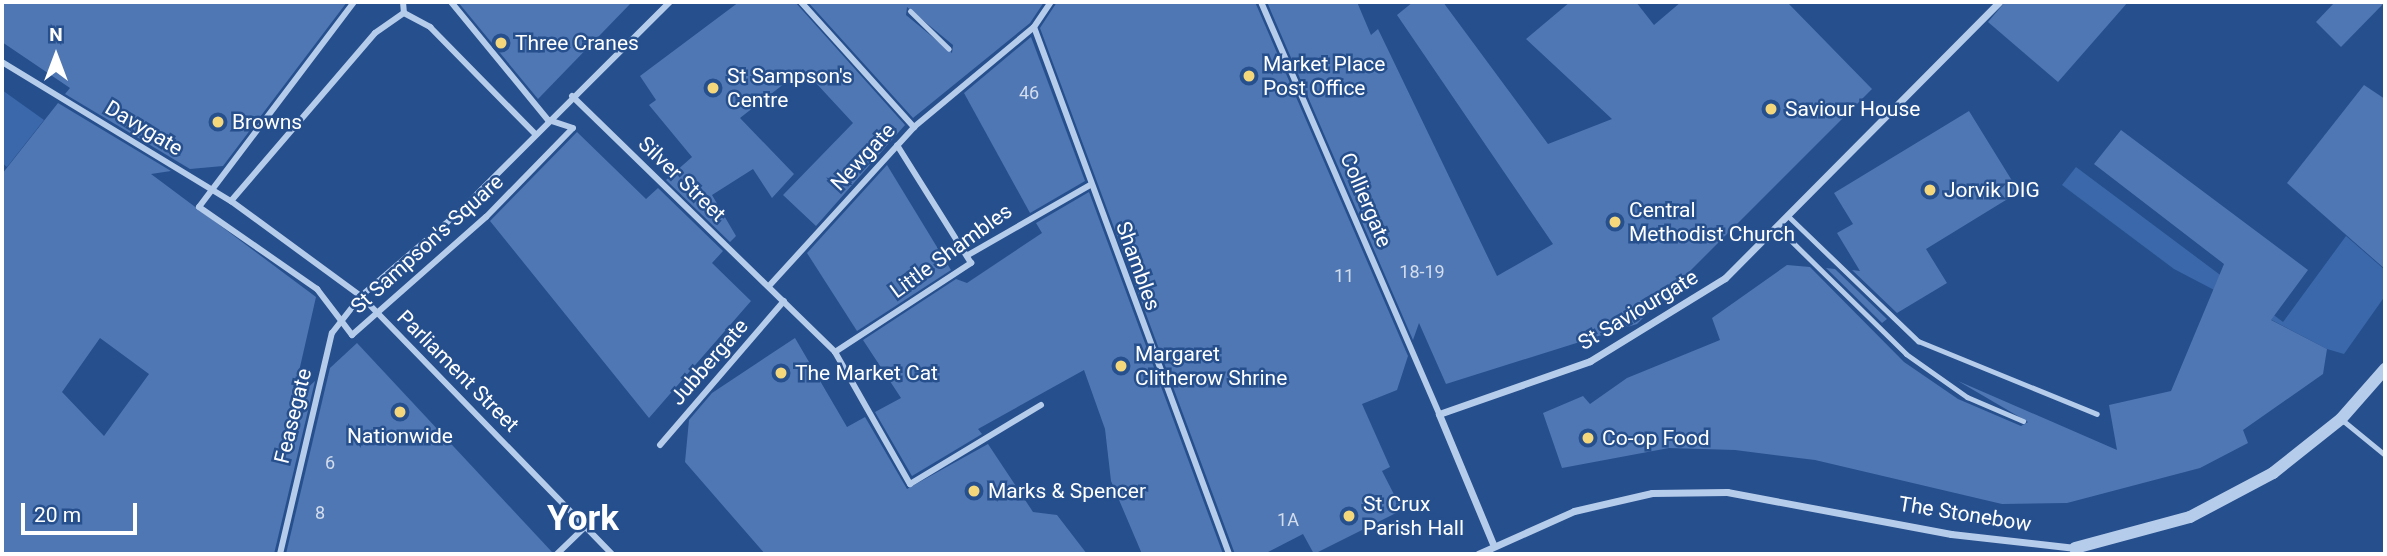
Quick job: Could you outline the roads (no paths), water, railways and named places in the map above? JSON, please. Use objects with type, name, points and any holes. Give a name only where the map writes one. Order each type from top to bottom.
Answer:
[{"type":"street","points":[[211,189],[354,2]]},
{"type":"street","points":[[403,2],[404,13]]},
{"type":"street","name":"St Sampson's Square","points":[[211,189],[199,207],[317,289],[352,335],[486,217],[573,128],[548,120],[452,2]]},
{"type":"street","name":"Feasegate","points":[[280,554],[332,333],[361,296],[456,215],[572,96],[670,2]]},
{"type":"street","points":[[801,2],[914,127]]},
{"type":"street","name":"Newgate","points":[[769,286],[914,127],[1034,27],[1051,2]]},
{"type":"street","name":"Colliergate","points":[[1261,2],[1439,414]]},
{"type":"street","name":"St Saviourgate","points":[[1439,414],[1590,361],[1725,278],[1790,218],[1999,2]]},
{"type":"street","points":[[404,13],[430,27],[522,125],[536,135]]},
{"type":"street","points":[[231,201],[375,33],[404,13]]},
{"type":"street","name":"Shambles","points":[[1034,27],[1090,185],[1229,554]]},
{"type":"street","name":"Davygate","points":[[2,62],[231,201]]},
{"type":"street","name":"Silver Street","points":[[572,96],[835,352],[910,484],[1041,405]]},
{"type":"street","points":[[897,145],[968,255]]},
{"type":"street","name":"Little Shambles","points":[[835,352],[971,263],[968,255],[1090,185]]},
{"type":"street","name":"Parliament Street","points":[[231,201],[361,296],[612,554]]},
{"type":"street","name":"Jubbergate","points":[[660,445],[784,301]]},
{"type":"street","name":"The Stonebow","points":[[1478,554],[1493,544],[1574,511],[1652,493],[1727,492],[1951,534],[2076,551],[2190,517],[2273,473],[2341,419],[2385,369]]},
{"type":"street","points":[[1439,414],[1493,544]]},
{"type":"street","points":[[557,554],[586,526]]},
{"type":"lane","points":[[910,11],[949,49]]},
{"type":"lane","points":[[972,69],[978,75]]},
{"type":"lane","points":[[1790,218],[1918,341],[2097,414]]},
{"type":"lane","points":[[1779,229],[1906,354],[1967,397],[2023,421]]},
{"type":"lane","points":[[2341,419],[2385,455]]},
{"type":"place","name":"Three Cranes","points":[[501,43]]},
{"type":"place","name":"Market Place Post Office","points":[[1249,76]]},
{"type":"place","name":"St Sampson's Centre","points":[[713,88]]},
{"type":"place","name":"Saviour House","points":[[1771,109]]},
{"type":"place","name":"Browns","points":[[218,122]]},
{"type":"place","name":"Jorvik DIG","points":[[1930,190]]},
{"type":"place","name":"Central Methodist Church","points":[[1615,222]]},
{"type":"place","name":"Margaret Clitherow Shrine","points":[[1121,366]]},
{"type":"place","name":"The Market Cat","points":[[781,373]]},
{"type":"place","name":"Nationwide","points":[[400,412]]},
{"type":"place","name":"Co-op Food","points":[[1588,438]]},
{"type":"place","name":"Marks & Spencer","points":[[974,491]]},
{"type":"place","name":"St Crux Parish Hall","points":[[1349,516]]},
{"type":"district","name":"York","points":[[583,519]]}]
